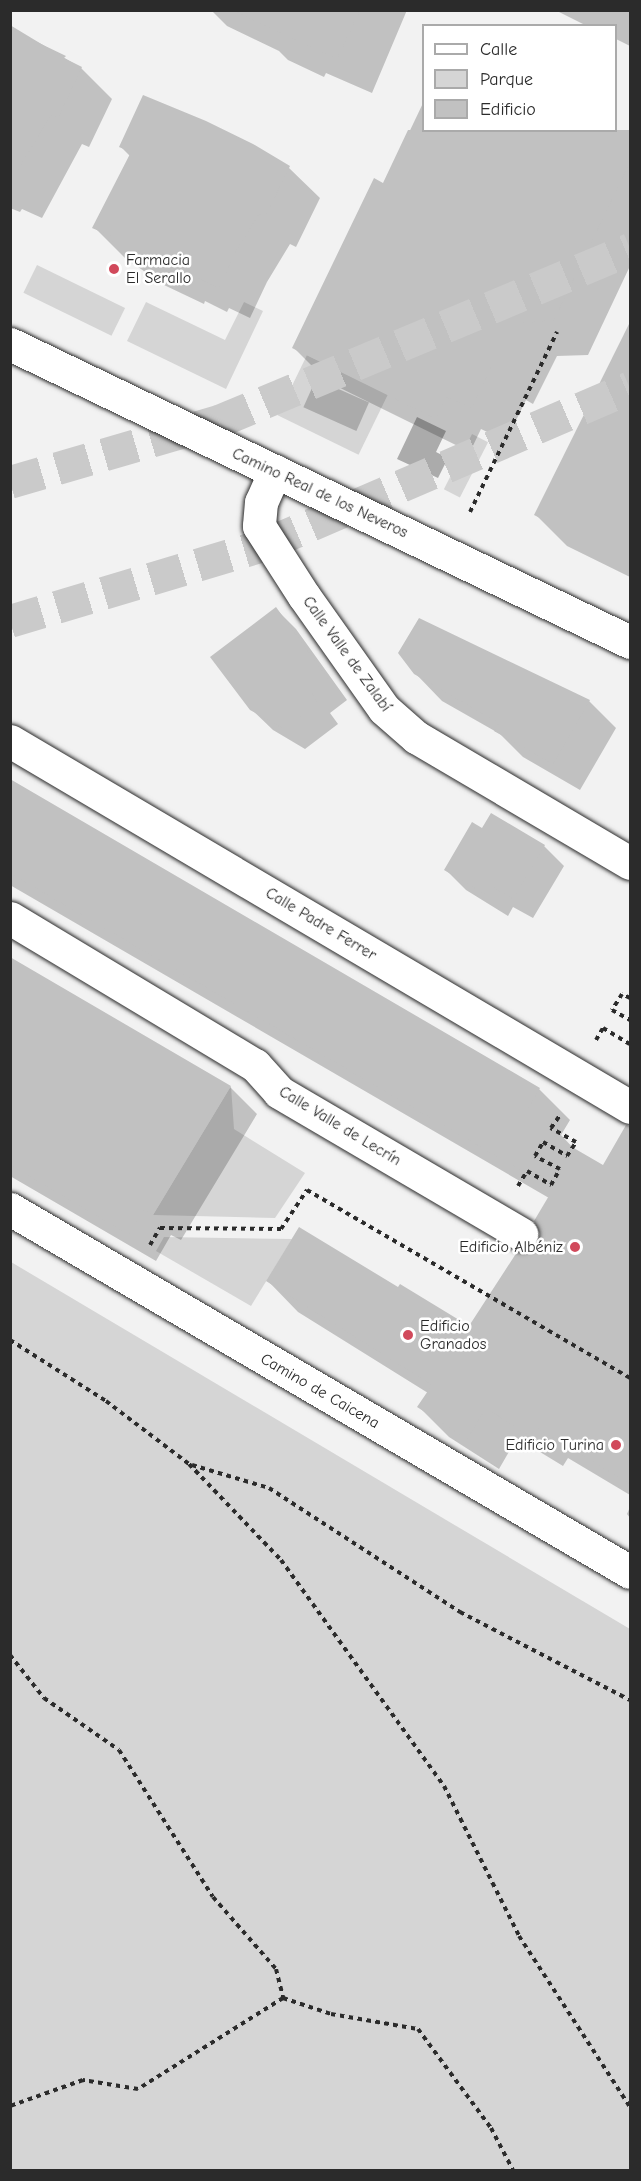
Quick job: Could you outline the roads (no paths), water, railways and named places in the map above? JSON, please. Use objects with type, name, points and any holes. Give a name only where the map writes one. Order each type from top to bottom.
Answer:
[{"type":"street","name":"Camino Real de los Neveros","points":[[10,344],[630,642]]},
{"type":"street","name":"Calle Valle de Zalabí","points":[[275,471],[261,502],[259,526],[304,596],[384,709],[416,737],[630,863]]},
{"type":"street","name":"Calle Padre Ferrer","points":[[10,741],[630,1107]]},
{"type":"street","name":"Calle Valle de Lecrín","points":[[10,918],[255,1065],[279,1092],[521,1234]]},
{"type":"street","name":"Camino de Caicena","points":[[10,1209],[630,1572]]},
{"type":"tunnel","points":[[10,482],[219,421],[630,249]]},
{"type":"tunnel","points":[[10,621],[266,544],[630,387]]},
{"type":"place","name":"Farmacia El Serallo","points":[[114,269]]},
{"type":"place","name":"Edificio Albéniz","points":[[575,1247]]},
{"type":"place","name":"Edificio Granados","points":[[408,1335]]},
{"type":"place","name":"Edificio Turina","points":[[616,1445]]}]
